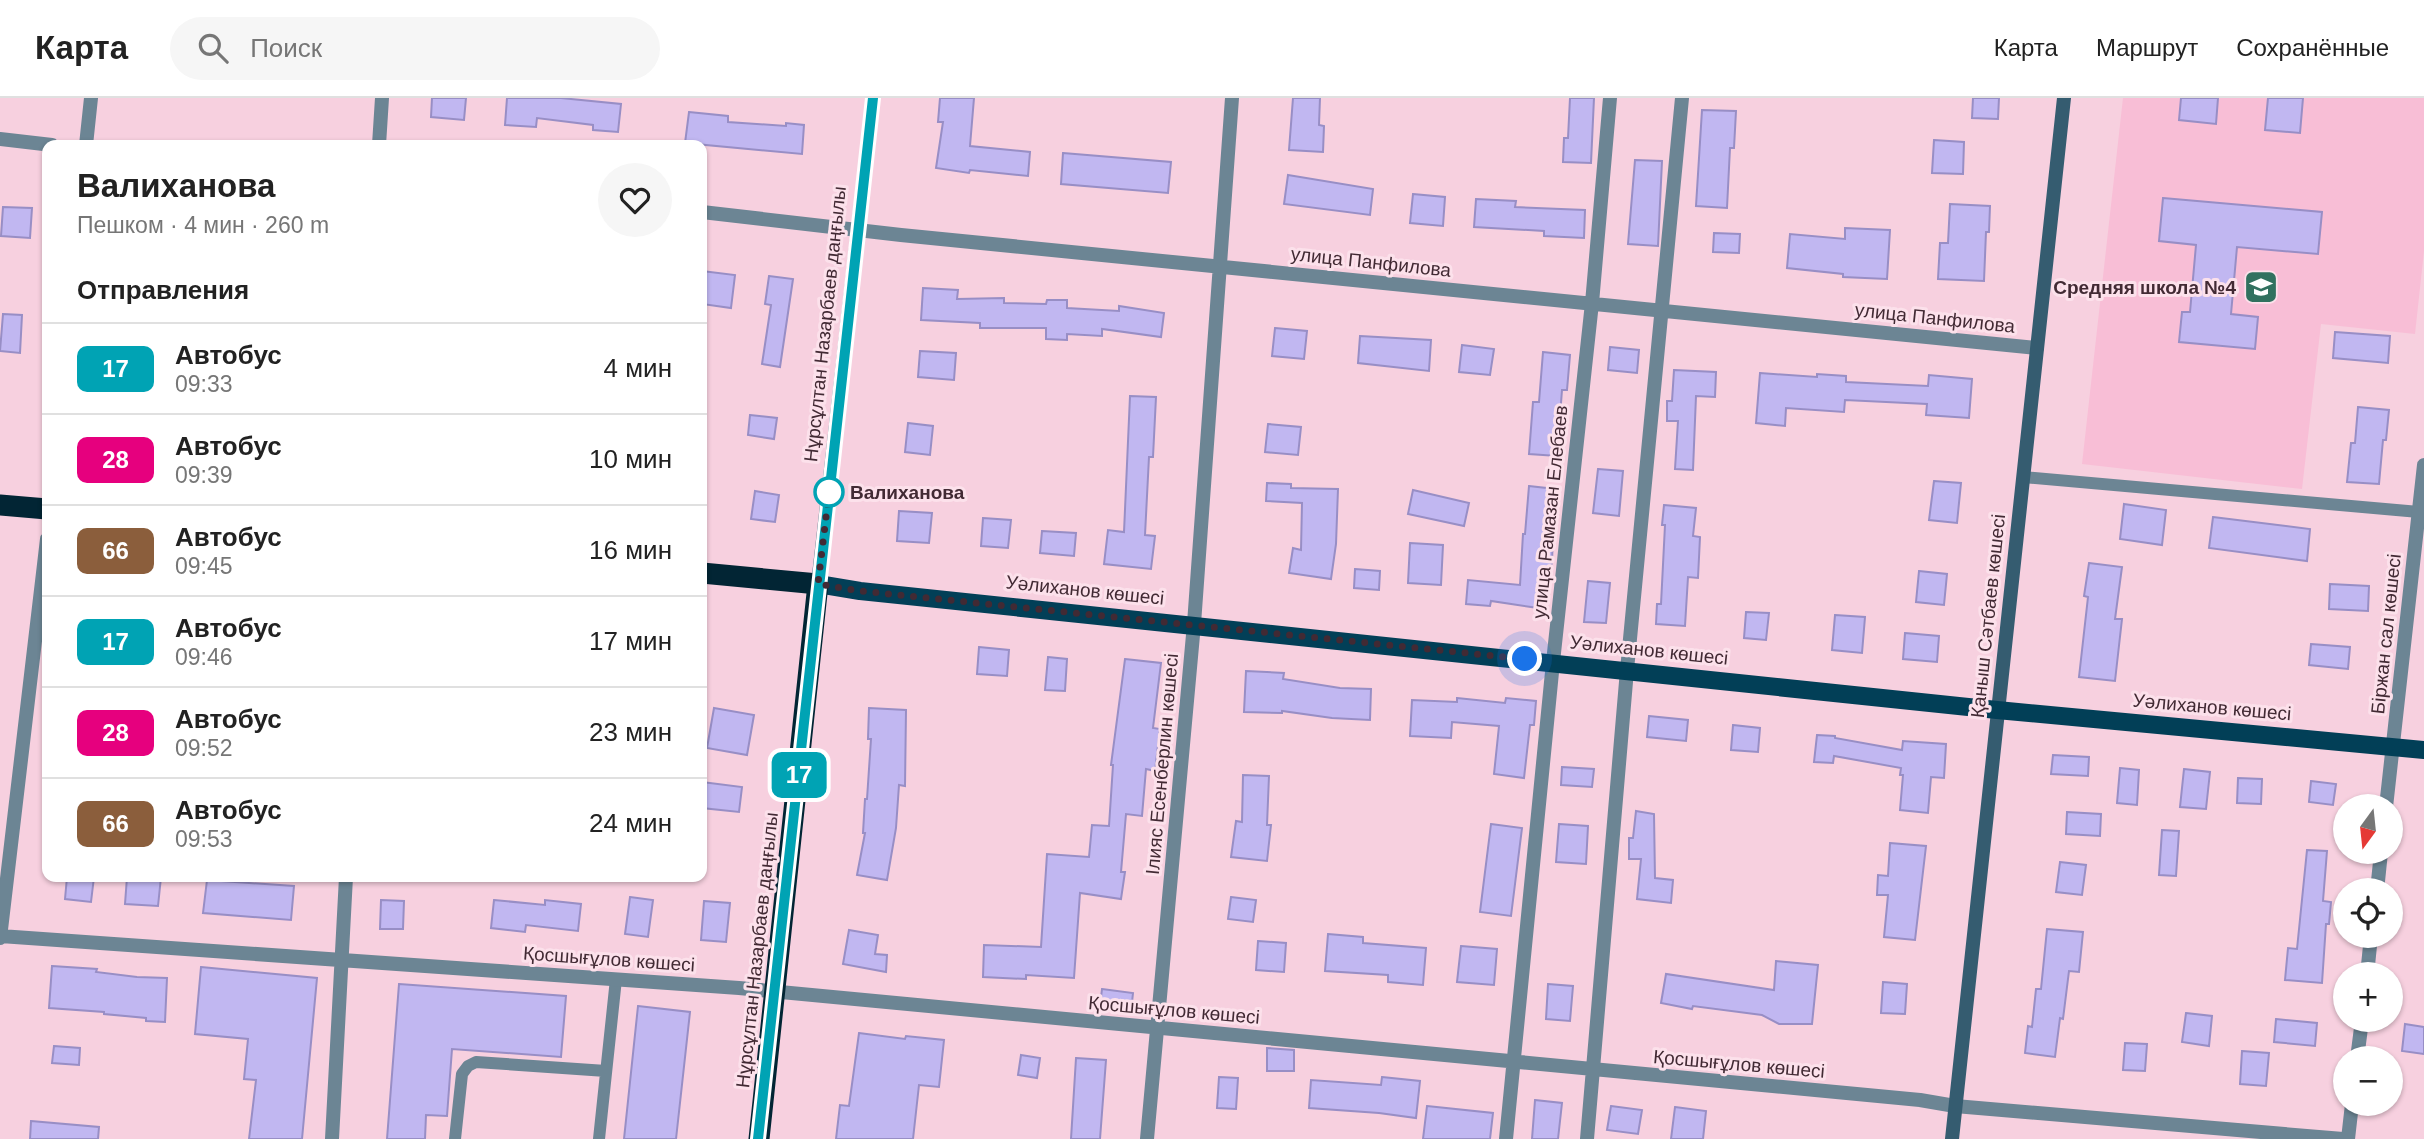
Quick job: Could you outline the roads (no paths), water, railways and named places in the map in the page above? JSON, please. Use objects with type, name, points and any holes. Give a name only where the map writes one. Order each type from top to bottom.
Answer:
[{"type":"highway","points":[[0,505],[42,509]]},
{"type":"highway","name":"Уәлиханов көшесі","points":[[707,573],[818,584]]},
{"type":"highway","name":"Нұрсұлтан Назарбаев даңғылы","points":[[758,1139],[818,584]]},
{"type":"main road","name":"Уәлиханов көшесі","points":[[818,584],[860,591],[1997,710],[2424,750]]},
{"type":"street","points":[[87,140],[91,98]]},
{"type":"street","points":[[379,140],[382,98]]},
{"type":"street","name":"Нұрсұлтан Назарбаев даңғылы","points":[[818,584],[873,98]]},
{"type":"street","name":"Ілияс Есенберлин көшесі","points":[[1147,1139],[1194,624],[1232,98]]},
{"type":"street","name":"улица Рамазан Елебаев","points":[[1506,1139],[1592,303],[1610,98]]},
{"type":"street","points":[[1587,1139],[1627,670],[1682,98]]},
{"type":"street","name":"Қаныш Сәтбаев көшесі","points":[[1952,1139],[2064,98]]},
{"type":"street","points":[[0,139],[42,144]]},
{"type":"street","name":"улица Панфилова","points":[[707,213],[2037,348]]},
{"type":"street","name":"Біржан сал көшесі","points":[[2387,794],[2424,465]]},
{"type":"street","points":[[0,936],[42,581]]},
{"type":"street","points":[[332,1139],[346,882]]},
{"type":"street","name":"Қосшығұлов көшесі","points":[[0,936],[776,991],[1906,1098],[1955,1105],[2346,1139]]},
{"type":"street","points":[[2346,1139],[2350,1116]]},
{"type":"lane","points":[[2023,477],[2419,512]]},
{"type":"lane","points":[[599,1139],[616,979]]},
{"type":"lane","points":[[456,1139],[462,1074],[475,1062],[606,1071]]},
{"type":"place","name":"Средняя школа №4","points":[[2261,287]]},
{"type":"place","name":"Валиханова","points":[[829,492]]}]
